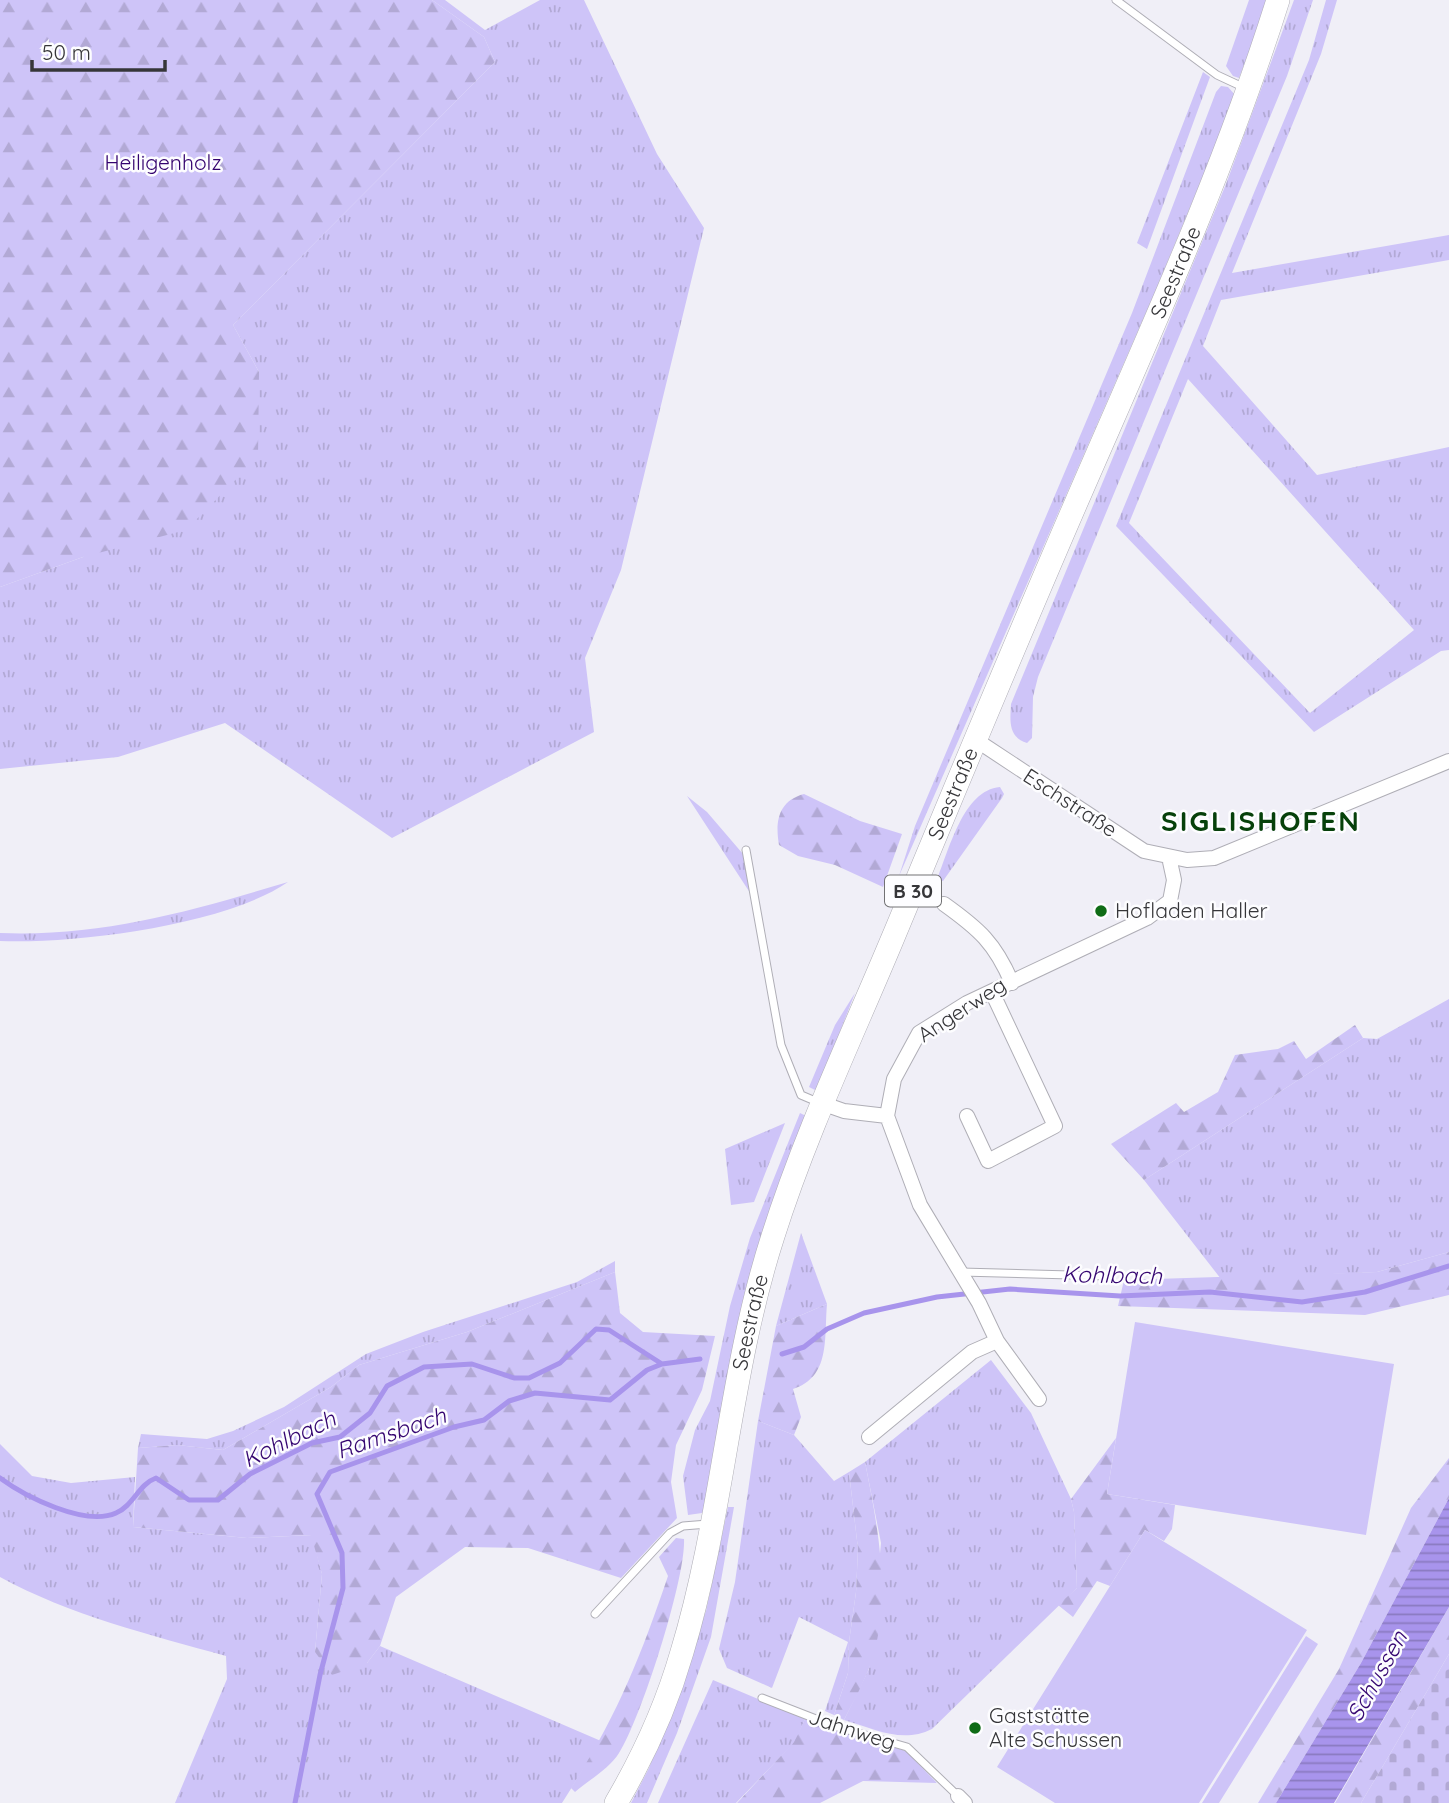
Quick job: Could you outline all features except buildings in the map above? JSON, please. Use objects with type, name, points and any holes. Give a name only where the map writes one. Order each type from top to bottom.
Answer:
[{"type":"main road","name":"Seestraße","points":[[616,1803],[635,1769],[682,1654],[712,1523],[740,1371],[772,1238],[824,1104],[975,740],[1167,294],[1250,90],[1278,0]]},
{"type":"street","name":"Eschstraße","points":[[975,740],[1144,851],[1169,857],[1214,858],[1449,761]]},
{"type":"street","points":[[1012,983],[1147,918],[1170,901],[1174,880],[1169,857]]},
{"type":"street","name":"Angerweg","points":[[887,1116],[894,1079],[919,1032],[1012,983],[1001,957],[982,932],[944,904]]},
{"type":"street","points":[[967,1116],[988,1161],[1055,1126],[992,992]]},
{"type":"street","points":[[824,1104],[844,1111],[887,1116],[920,1205],[979,1303],[996,1340],[1040,1399]]},
{"type":"street","points":[[869,1437],[972,1352],[996,1340]]},
{"type":"lane","points":[[1116,0],[1217,75],[1250,90]]},
{"type":"lane","points":[[746,850],[782,1045],[801,1095],[824,1104]]},
{"type":"lane","points":[[963,1278],[1107,1276]]},
{"type":"lane","points":[[595,1614],[670,1533],[682,1526],[712,1523]]},
{"type":"lane","name":"Jahnweg","points":[[762,1698],[834,1726],[907,1747],[961,1800]]},
{"type":"green space","name":"Heiligenholz","points":[[0,0],[432,0],[484,37],[495,62],[233,325],[259,372],[258,457],[186,530],[83,557],[0,587]]},
{"type":"green space","points":[[432,0],[445,0],[485,30],[540,0],[584,0],[657,154],[704,228],[621,570],[585,658],[594,732],[392,838],[225,723],[118,757],[0,769],[0,587],[83,557],[259,372],[233,325],[495,62],[484,37]]},
{"type":"green space","points":[[1249,0],[1269,0],[1239,78],[1233,76],[1226,66]]},
{"type":"green space","points":[[1294,0],[1313,0],[1287,76],[1038,677],[1033,697],[1032,738],[1027,743],[1013,733],[1011,704],[1226,184]]},
{"type":"green space","points":[[1326,0],[1337,0],[1321,54],[1232,273],[1449,235],[1449,260],[1221,300],[1203,346],[1317,475],[1449,447],[1449,650],[1441,651],[1314,732],[1116,526],[1309,60]],"holes":[[[1188,379],[1414,630],[1310,713],[1129,523]]]},
{"type":"green space","points":[[1203,72],[1210,77],[1147,249],[1137,243]]},
{"type":"green space","points":[[1221,86],[1228,87],[1236,96],[1155,292],[899,876],[915,826],[1132,313],[1216,92]]},
{"type":"green space","points":[[1000,787],[1004,794],[1002,798],[943,881],[937,879],[952,838],[967,810],[987,791]]},
{"type":"green space","points":[[804,794],[860,821],[902,834],[883,887],[835,865],[798,856],[779,845],[780,814],[795,797]]},
{"type":"green space","points":[[687,796],[707,812],[743,854],[756,902]]},
{"type":"green space","points":[[288,882],[261,897],[228,910],[149,929],[68,939],[0,941],[0,933],[75,931],[146,920]]},
{"type":"green space","points":[[855,993],[817,1091],[809,1087],[835,1025]]},
{"type":"green space","points":[[1449,999],[1449,1252],[1377,1272],[1221,1279],[1144,1180],[1363,1038],[1377,1039]]},
{"type":"green space","points":[[1355,1025],[1363,1038],[1144,1180],[1111,1144],[1176,1103],[1184,1112],[1218,1092],[1235,1055],[1278,1049],[1294,1041],[1306,1059]]},
{"type":"green space","points":[[800,1113],[808,1117],[709,1505],[702,1513],[688,1515],[683,1476],[695,1430],[710,1401],[730,1306],[750,1238]]},
{"type":"green space","points":[[785,1123],[754,1202],[731,1205],[725,1149]]},
{"type":"green space","points":[[801,1233],[827,1304],[776,1326]]},
{"type":"green space","points":[[1449,1252],[1449,1295],[1365,1315],[1118,1306],[1124,1280],[1377,1272]]},
{"type":"green space","points":[[615,1261],[615,1272],[467,1332],[359,1365],[331,1387],[223,1450],[177,1445],[138,1448],[141,1434],[207,1439],[233,1431],[284,1407],[366,1354],[423,1332],[577,1282]]},
{"type":"green space","points":[[615,1272],[620,1313],[643,1332],[715,1336],[702,1390],[676,1445],[671,1482],[677,1518],[621,1578],[528,1548],[465,1547],[396,1597],[380,1646],[367,1663],[332,1675],[315,1652],[322,1574],[311,1535],[247,1538],[133,1527],[138,1448],[177,1445],[223,1450],[331,1387],[359,1365],[467,1332]]},
{"type":"green space","points":[[827,1304],[825,1343],[820,1366],[805,1383],[793,1389],[801,1417],[794,1435],[758,1421],[776,1326]]},
{"type":"green space","points":[[1135,1322],[1394,1364],[1366,1535],[1107,1494]]},
{"type":"green space","points":[[991,1360],[1031,1413],[1071,1499],[1074,1512],[1077,1588],[932,1729],[910,1735],[888,1734],[844,1720],[869,1669],[881,1543],[865,1462]]},
{"type":"green space","points":[[758,1421],[794,1435],[834,1481],[849,1472],[858,1549],[856,1592],[848,1673],[834,1715],[825,1711],[848,1642],[799,1617],[772,1688],[727,1668],[719,1649],[735,1582]]},
{"type":"green space","points":[[1116,1438],[1107,1494],[1175,1505],[1172,1529],[1164,1541],[1145,1530],[1110,1586],[1097,1581],[1073,1617],[1058,1605],[1077,1588],[1074,1512],[1071,1499]]},
{"type":"green space","points":[[0,1444],[32,1476],[71,1483],[135,1477],[133,1527],[247,1538],[312,1535],[322,1574],[315,1652],[367,1663],[380,1646],[601,1741],[562,1803],[175,1803],[227,1679],[226,1656],[82,1613],[0,1577]]},
{"type":"green space","points":[[1449,1458],[1449,1498],[1361,1663],[1276,1803],[1258,1803],[1339,1669],[1411,1508]]},
{"type":"green space","points":[[865,1462],[879,1540],[882,1593],[880,1620],[868,1671],[844,1720],[834,1715],[848,1673],[858,1549],[849,1472]]},
{"type":"green space","points":[[728,1507],[734,1507],[711,1637],[677,1733],[647,1803],[631,1803],[649,1768],[706,1611]]},
{"type":"green space","points":[[1145,1530],[1307,1630],[1199,1803],[1055,1803],[997,1767]]},
{"type":"green space","points":[[676,1538],[684,1539],[678,1584],[639,1711],[619,1753],[605,1769],[575,1792],[571,1788],[602,1736],[638,1659],[668,1576],[659,1557]]},
{"type":"green space","points":[[1449,1607],[1449,1654],[1361,1803],[1335,1803]]},
{"type":"green space","points":[[1306,1636],[1318,1644],[1219,1803],[1202,1803]]},
{"type":"green space","points":[[1449,1654],[1449,1803],[1361,1803]]},
{"type":"green space","points":[[713,1680],[805,1719],[795,1742],[736,1803],[658,1803]]},
{"type":"green space","points":[[805,1719],[906,1751],[937,1783],[863,1781],[820,1803],[737,1803],[794,1742]]},
{"type":"water","name":"Schussen","points":[[1449,1498],[1449,1607],[1334,1803],[1276,1803],[1361,1663]]},
{"type":"waterway","name":"Kohlbach","points":[[782,1354],[804,1347],[827,1329],[864,1313],[937,1297],[1010,1289],[1120,1296],[1210,1292],[1302,1302],[1365,1292],[1449,1266]]},
{"type":"waterway","name":"Kohlbach","points":[[0,1478],[55,1508],[88,1516],[103,1516],[122,1510],[145,1485],[156,1478],[189,1500],[218,1500],[250,1474],[312,1443],[340,1437],[370,1413],[387,1386],[424,1367],[472,1364],[514,1378],[529,1378],[560,1363],[596,1329],[609,1330],[662,1364],[700,1359]]},
{"type":"waterway","name":"Ramsbach","points":[[295,1803],[320,1675],[343,1588],[342,1553],[317,1494],[330,1472],[454,1427],[484,1420],[509,1401],[535,1393],[610,1400],[647,1370],[662,1364]]},
{"type":"place","name":"Hofladen Haller","points":[[1101,911]]},
{"type":"place","name":"Gaststätte Alte Schussen","points":[[975,1728]]},
{"type":"district","name":"SIGLISHOFEN","points":[[1261,821]]}]
